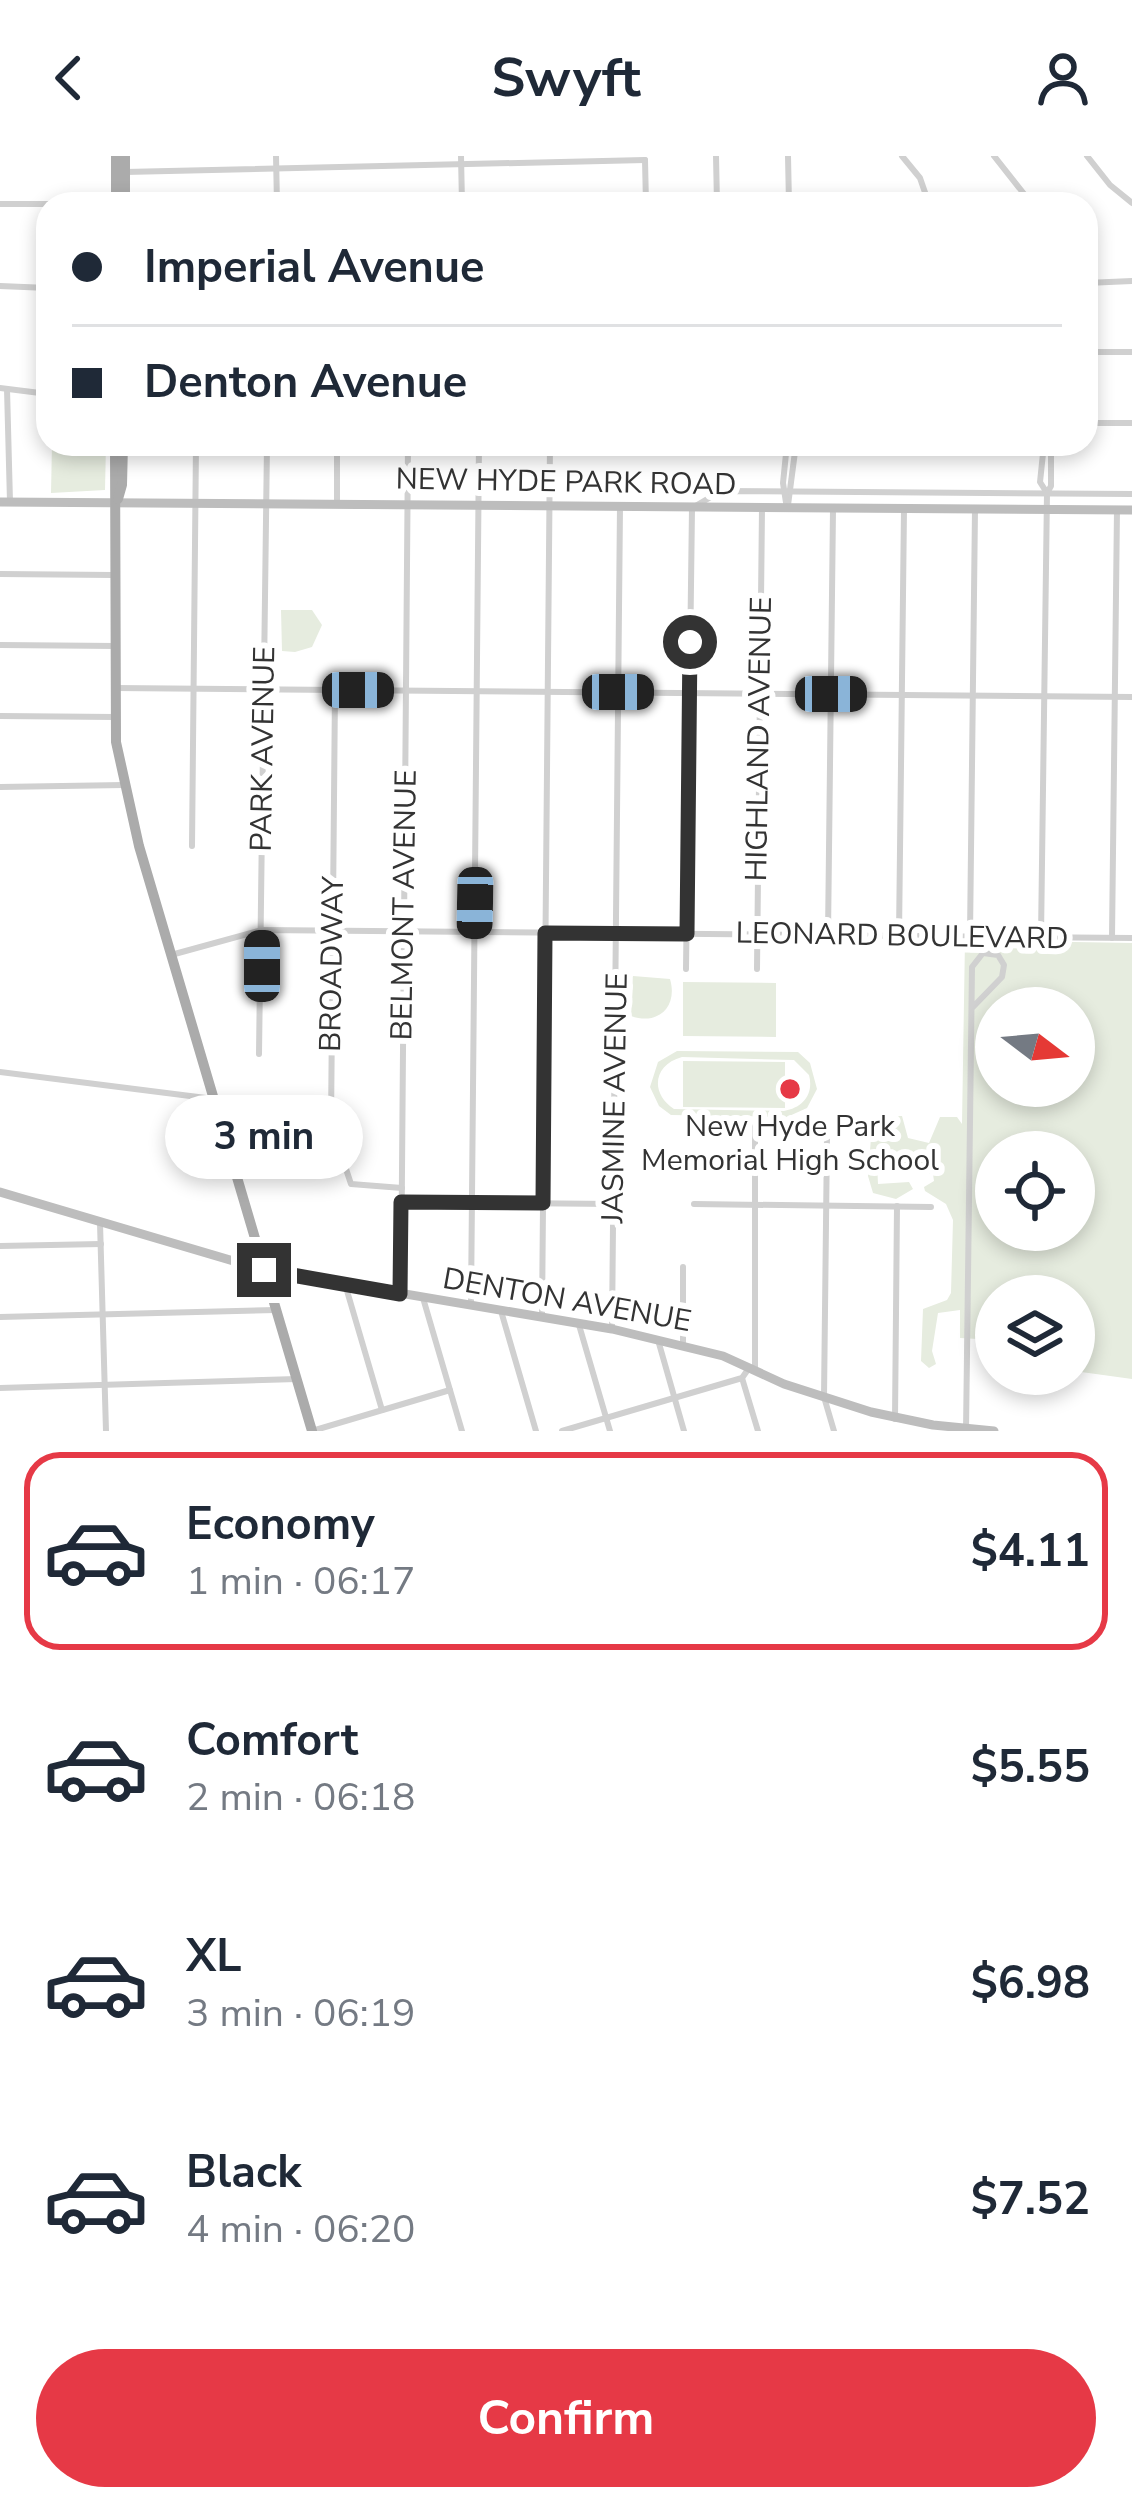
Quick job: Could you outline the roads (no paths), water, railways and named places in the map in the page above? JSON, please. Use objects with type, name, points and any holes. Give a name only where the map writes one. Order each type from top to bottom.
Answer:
[{"type":"main road","points":[[121,156],[125,172],[122,192]]},
{"type":"main road","points":[[120,192],[121,156]]},
{"type":"main road","points":[[120,456],[115,717],[124,785],[312,1431]]},
{"type":"main road","name":"NEW HYDE PARK ROAD","points":[[5,502],[1132,509]]},
{"type":"main road","name":"DENTON AVENUE","points":[[0,1192],[264,1270],[612,1329],[683,1346],[895,1419],[994,1431]]},
{"type":"street","points":[[276,156],[278,192]]},
{"type":"street","points":[[716,156],[717,192]]},
{"type":"street","points":[[788,156],[789,192]]},
{"type":"street","points":[[902,156],[925,192]]},
{"type":"street","points":[[994,156],[1022,192]]},
{"type":"street","points":[[1087,156],[1132,203]]},
{"type":"street","points":[[125,172],[645,158],[646,192]]},
{"type":"street","points":[[461,160],[461,192]]},
{"type":"street","points":[[0,204],[36,204]]},
{"type":"street","points":[[1098,282],[1132,281]]},
{"type":"street","points":[[0,286],[36,288]]},
{"type":"street","points":[[1098,352],[1132,352]]},
{"type":"street","points":[[5,502],[3,388],[36,392]]},
{"type":"street","points":[[1098,423],[1132,423]]},
{"type":"street","points":[[192,846],[196,456]]},
{"type":"street","name":"PARK AVENUE","points":[[259,1054],[267,456]]},
{"type":"street","points":[[337,504],[338,456]]},
{"type":"street","name":"BELMONT AVENUE","points":[[400,1294],[408,456]]},
{"type":"street","points":[[471,1307],[479,456]]},
{"type":"street","points":[[542,1317],[550,456]]},
{"type":"street","points":[[787,509],[791,456]]},
{"type":"street","points":[[1041,937],[1047,494],[1040,482],[1044,456]]},
{"type":"street","points":[[686,969],[692,508],[721,491],[1132,494]]},
{"type":"street","name":"JASMINE AVENUE","points":[[612,1329],[620,506]]},
{"type":"street","name":"HIGHLAND AVENUE","points":[[757,969],[762,508]]},
{"type":"street","points":[[829,935],[832,508]]},
{"type":"street","points":[[899,936],[904,509]]},
{"type":"street","points":[[970,936],[975,509]]},
{"type":"street","points":[[1112,938],[1117,509]]},
{"type":"street","points":[[0,574],[116,575]]},
{"type":"street","points":[[0,645],[116,646]]},
{"type":"street","points":[[115,688],[1132,697]]},
{"type":"street","name":"BROADWAY","points":[[335,690],[334,1137],[351,1184],[401,1188]]},
{"type":"street","points":[[0,716],[115,717]]},
{"type":"street","points":[[0,787],[124,785]]},
{"type":"street","name":"LEONARD BOULEVARD","points":[[171,955],[262,930],[1132,938]]},
{"type":"street","points":[[966,1430],[972,1008],[974,962],[983,953],[998,955],[1004,965],[1001,977],[972,1008]]},
{"type":"street","points":[[0,1072],[214,1099]]},
{"type":"street","points":[[562,1431],[742,1378],[752,1369],[755,1126]]},
{"type":"street","points":[[827,1137],[824,1397],[834,1431]]},
{"type":"street","points":[[401,1202],[614,1204]]},
{"type":"street","points":[[694,1204],[931,1207]]},
{"type":"street","points":[[895,1419],[897,1206]]},
{"type":"street","points":[[100,1223],[106,1431]]},
{"type":"street","points":[[0,1246],[101,1244]]},
{"type":"street","points":[[683,1267],[683,1346]]},
{"type":"street","points":[[345,1284],[382,1410]]},
{"type":"street","points":[[423,1298],[463,1431]]},
{"type":"street","points":[[0,1317],[276,1310]]},
{"type":"street","points":[[501,1311],[536,1431]]},
{"type":"street","points":[[578,1322],[610,1431]]},
{"type":"street","points":[[658,1340],[684,1431]]},
{"type":"street","points":[[742,1378],[758,1431]]},
{"type":"street","points":[[0,1388],[297,1379]]},
{"type":"street","points":[[312,1431],[451,1390]]},
{"type":"place","name":"New Hyde Park Memorial High School","points":[[790,1089]]}]
